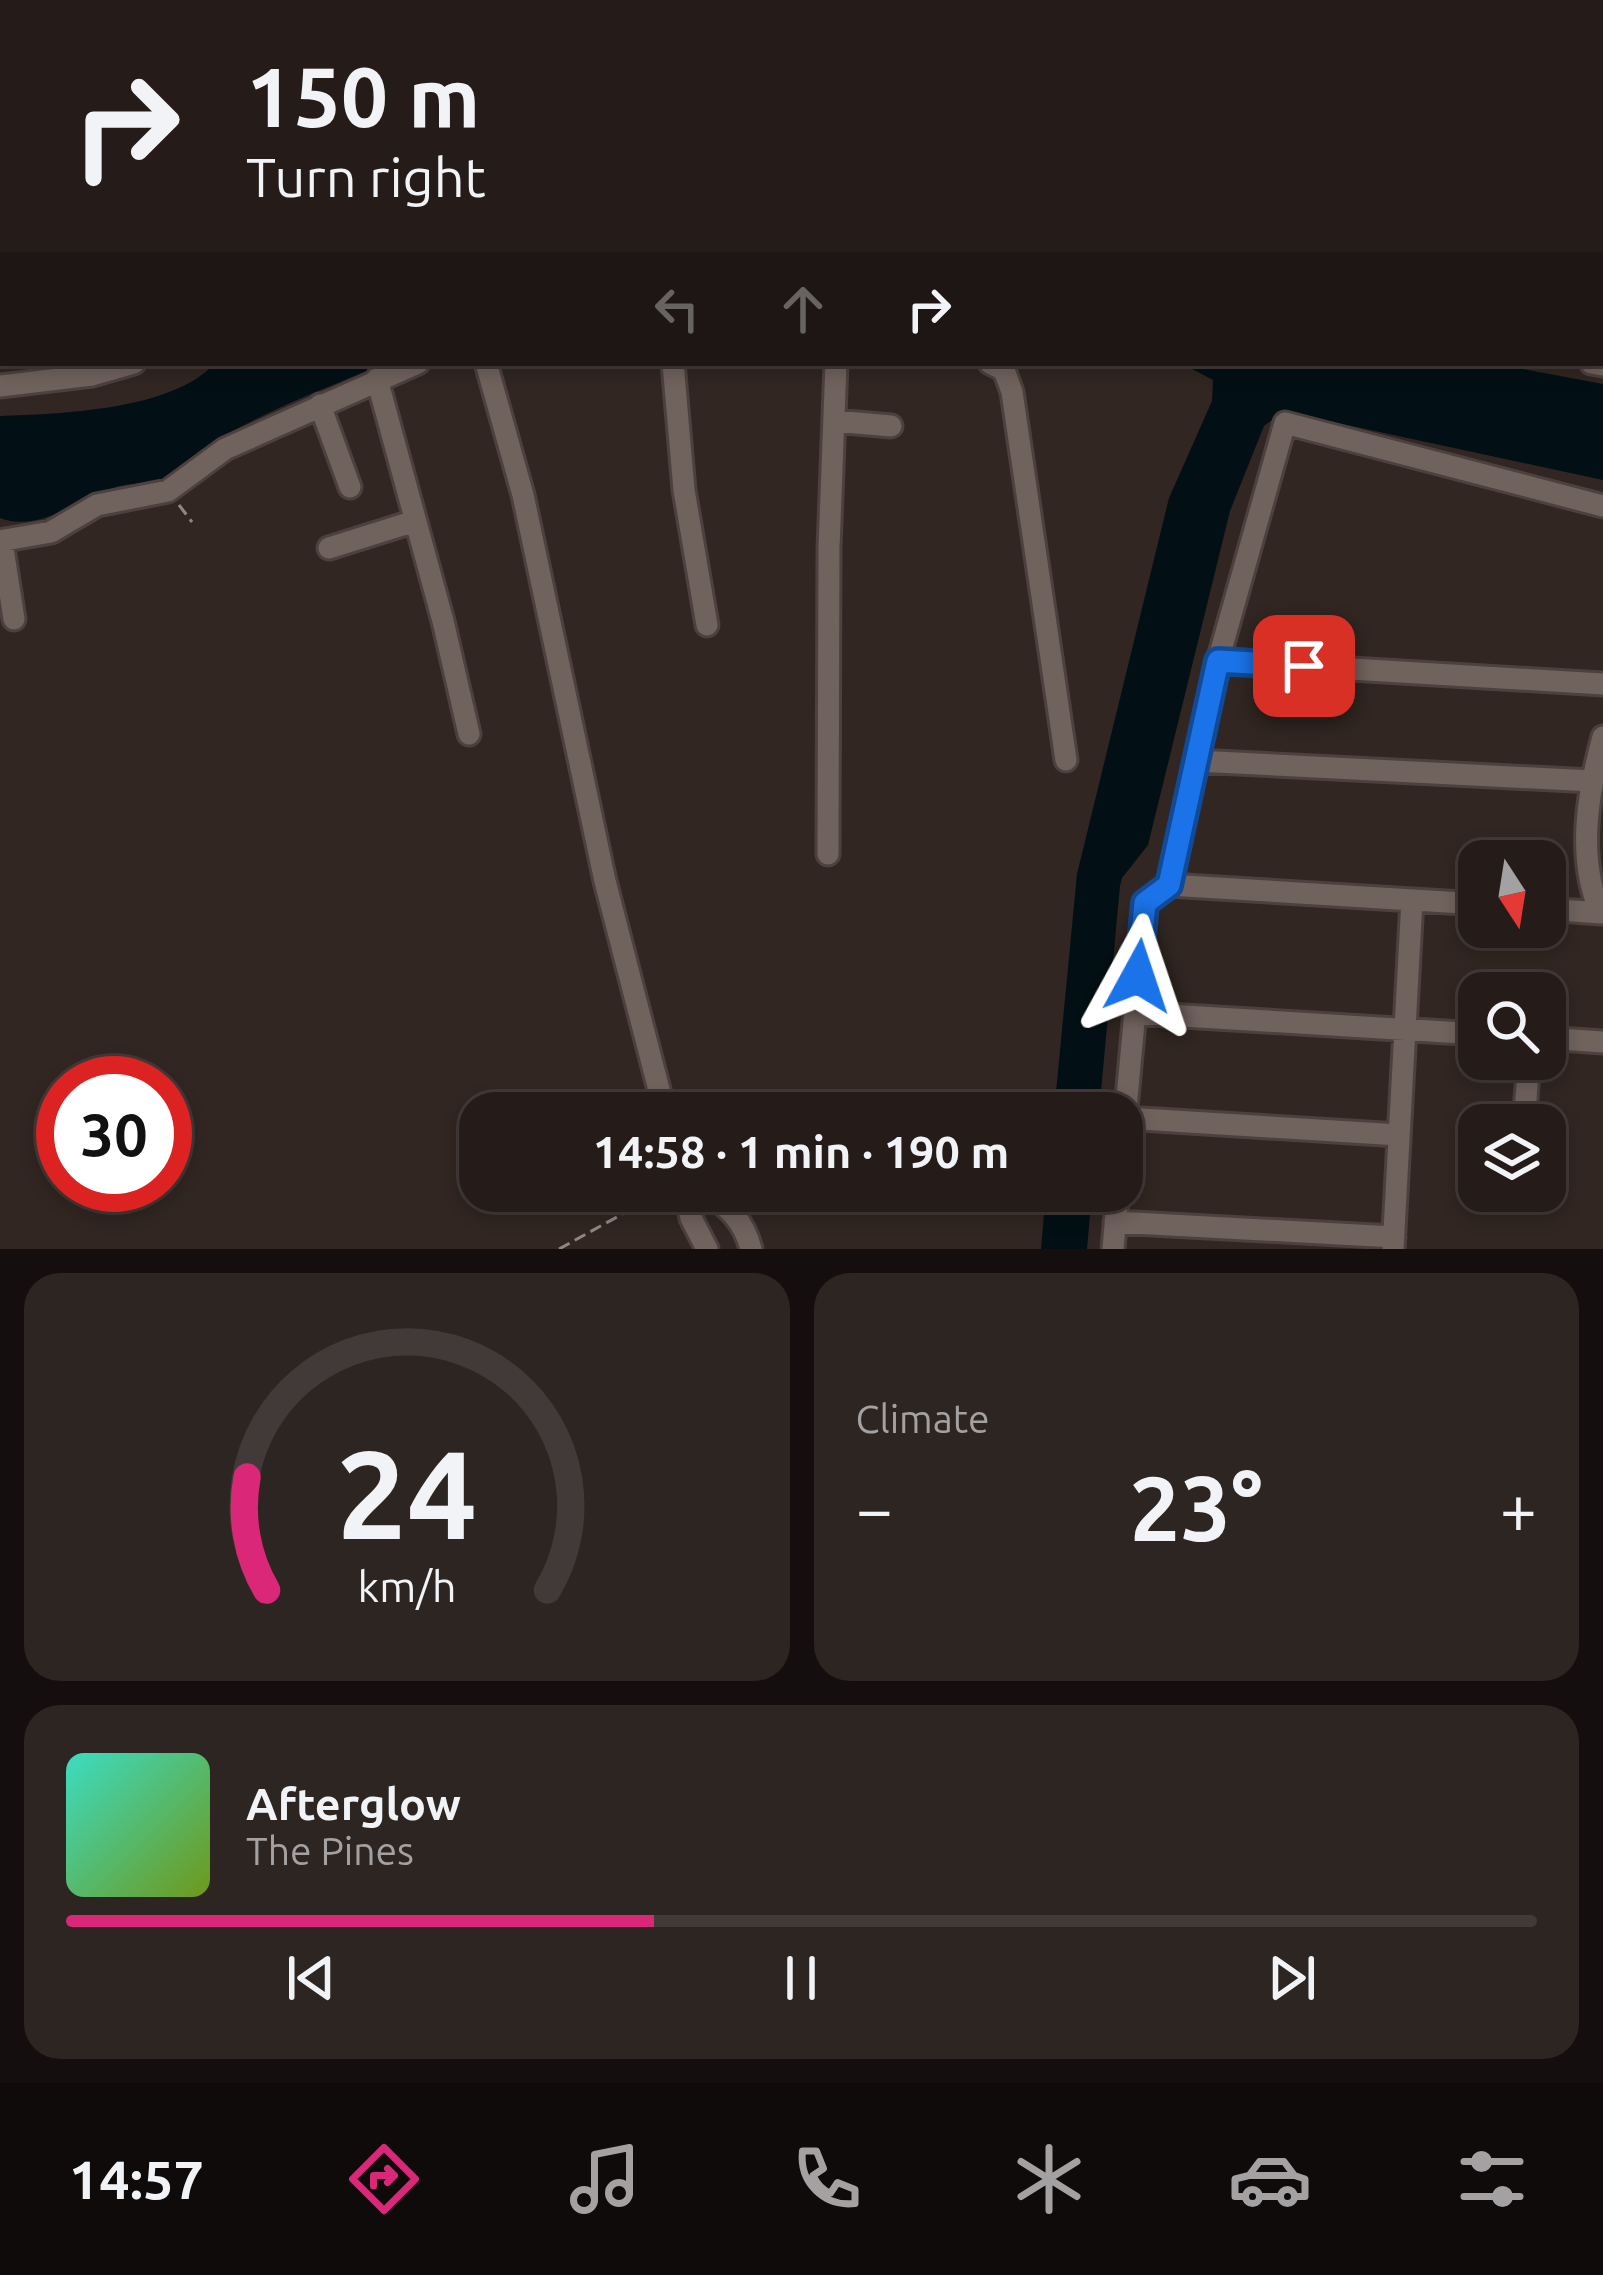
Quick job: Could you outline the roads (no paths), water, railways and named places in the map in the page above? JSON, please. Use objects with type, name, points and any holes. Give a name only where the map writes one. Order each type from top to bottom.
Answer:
[{"type":"street","points":[[0,386],[50,372],[92,376],[124,366]]},
{"type":"street","points":[[14,619],[1,542],[51,532],[98,505],[168,490],[225,449],[411,366]]},
{"type":"street","points":[[487,366],[524,495],[605,881],[660,1092]]},
{"type":"street","points":[[673,366],[685,490],[707,625]]},
{"type":"street","points":[[828,854],[829,548],[836,366]]},
{"type":"street","points":[[996,366],[1004,370],[1012,392],[1066,760]]},
{"type":"street","points":[[377,380],[469,734]]},
{"type":"street","points":[[320,405],[350,487]]},
{"type":"street","points":[[834,421],[891,426]]},
{"type":"street","points":[[1169,885],[1218,661],[1285,423],[1603,506]]},
{"type":"street","points":[[329,548],[416,521]]},
{"type":"street","points":[[1218,661],[1603,684]]},
{"type":"street","points":[[1566,911],[1600,913],[1590,875],[1586,808],[1603,737]]},
{"type":"street","points":[[1196,760],[1592,781]]},
{"type":"street","points":[[1127,1092],[1145,903],[1169,885],[1458,903]]},
{"type":"street","points":[[1115,1222],[1393,1243],[1412,900]]},
{"type":"street","points":[[1135,1013],[1458,1033]]},
{"type":"street","points":[[1566,1039],[1603,1042]]},
{"type":"street","points":[[1143,1119],[1399,1135]]},
{"type":"street","points":[[690,1212],[707,1249]]},
{"type":"street","points":[[732,1212],[751,1249]]},
{"type":"street","points":[[1113,1249],[1116,1212]]}]
